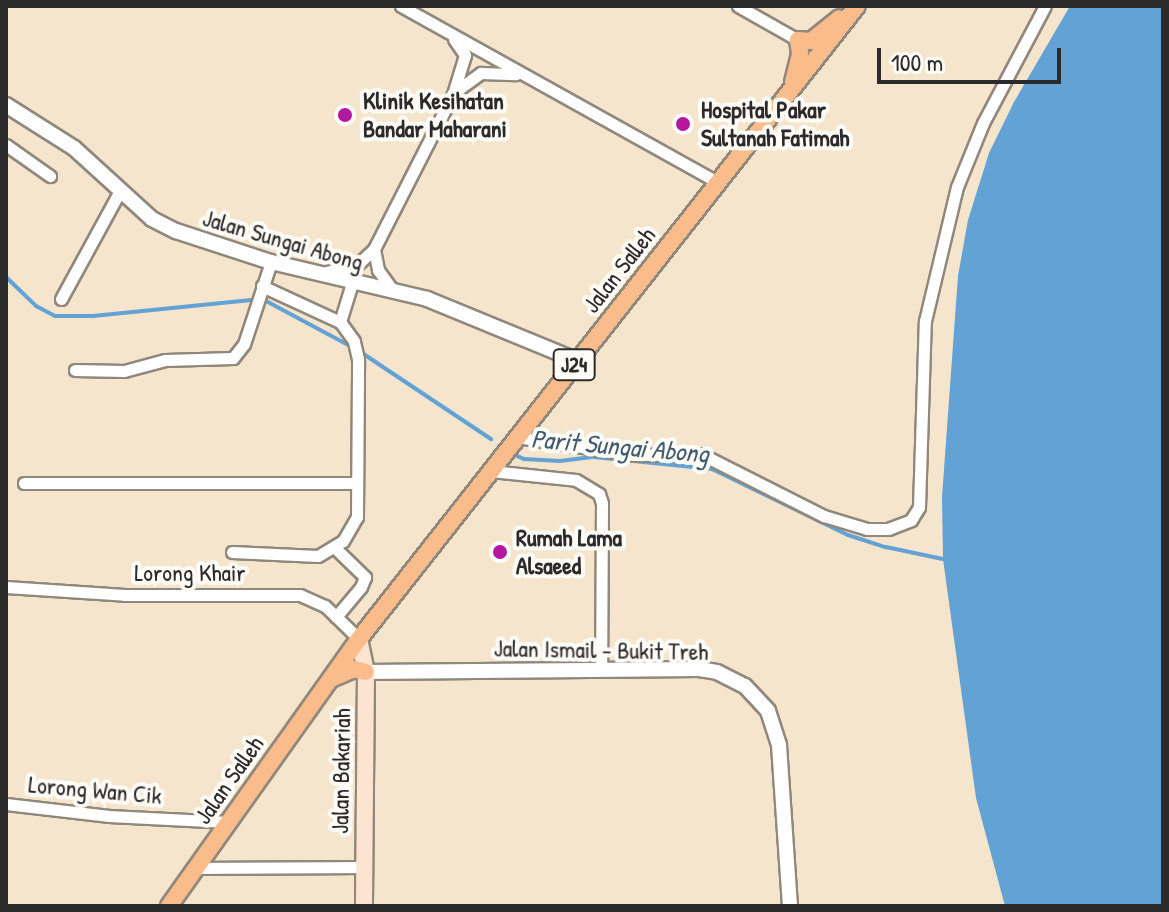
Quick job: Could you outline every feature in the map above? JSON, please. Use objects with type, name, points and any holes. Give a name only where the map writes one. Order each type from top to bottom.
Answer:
[{"type":"main road","points":[[790,92],[800,53],[798,40],[811,41],[856,6]]},
{"type":"main road","name":"Jalan Salleh","points":[[359,639],[856,6]]},
{"type":"main road","name":"Jalan Bakariah","points":[[359,639],[366,672],[364,906]]},
{"type":"main road","name":"J24","points":[[328,681],[359,639]]},
{"type":"main road","points":[[328,681],[354,669],[366,672]]},
{"type":"main road","name":"Jalan Salleh","points":[[169,906],[328,681]]},
{"type":"street","points":[[401,6],[719,183]]},
{"type":"street","points":[[738,6],[798,40]]},
{"type":"street","points":[[517,437],[634,455],[701,454],[824,516],[867,529],[888,529],[911,520],[919,507],[925,321],[957,187],[983,123],[1045,6]]},
{"type":"street","name":"Jalan Sungai Abong","points":[[374,249],[453,94],[465,55],[448,32]]},
{"type":"street","points":[[453,94],[481,73],[509,72],[528,78]]},
{"type":"street","name":"Jalan Sungai Abong","points":[[6,105],[74,148],[152,219],[164,225],[271,262],[444,305],[578,361]]},
{"type":"street","points":[[6,145],[50,176]]},
{"type":"street","points":[[61,299],[121,189]]},
{"type":"street","points":[[315,274],[345,270],[358,264],[374,249],[381,278],[395,293]]},
{"type":"street","points":[[75,370],[124,371],[157,361],[233,358],[244,344],[271,262]]},
{"type":"street","points":[[340,322],[352,283]]},
{"type":"street","points":[[232,552],[318,556],[335,548],[356,522],[358,359],[354,341],[340,322],[262,286]]},
{"type":"street","points":[[491,471],[576,480],[599,494],[602,503],[601,670]]},
{"type":"street","points":[[24,483],[357,483]]},
{"type":"street","points":[[335,548],[365,577],[361,587],[336,617]]},
{"type":"street","name":"Lorong Khair","points":[[6,587],[125,595],[300,595],[325,606],[359,639]]},
{"type":"street","name":"Jalan Ismail - Bukit Treh","points":[[366,672],[699,669],[717,672],[745,686],[768,711],[780,751],[790,906]]},
{"type":"street","name":"Lorong Wan Cik","points":[[6,804],[109,816],[228,822]]},
{"type":"street","points":[[196,868],[364,867]]},
{"type":"water","points":[[1070,6],[1163,6],[1163,906],[1005,906],[976,798],[943,559],[942,497],[958,276],[968,220],[989,153],[1014,102]]},
{"type":"waterway","points":[[6,277],[36,306],[55,316],[93,316],[251,300]]},
{"type":"waterway","points":[[266,301],[352,347]]},
{"type":"waterway","points":[[359,351],[491,439]]},
{"type":"waterway","name":"Parit Sungai Abong","points":[[515,455],[524,459],[560,461],[594,457],[712,469],[848,535],[943,559]]},
{"type":"place","name":"Klinik Kesihatan Bandar Maharani","points":[[345,115]]},
{"type":"place","name":"Hospital Pakar Sultanah Fatimah","points":[[683,124]]},
{"type":"place","name":"Rumah Lama Alsaeed","points":[[500,552]]}]
